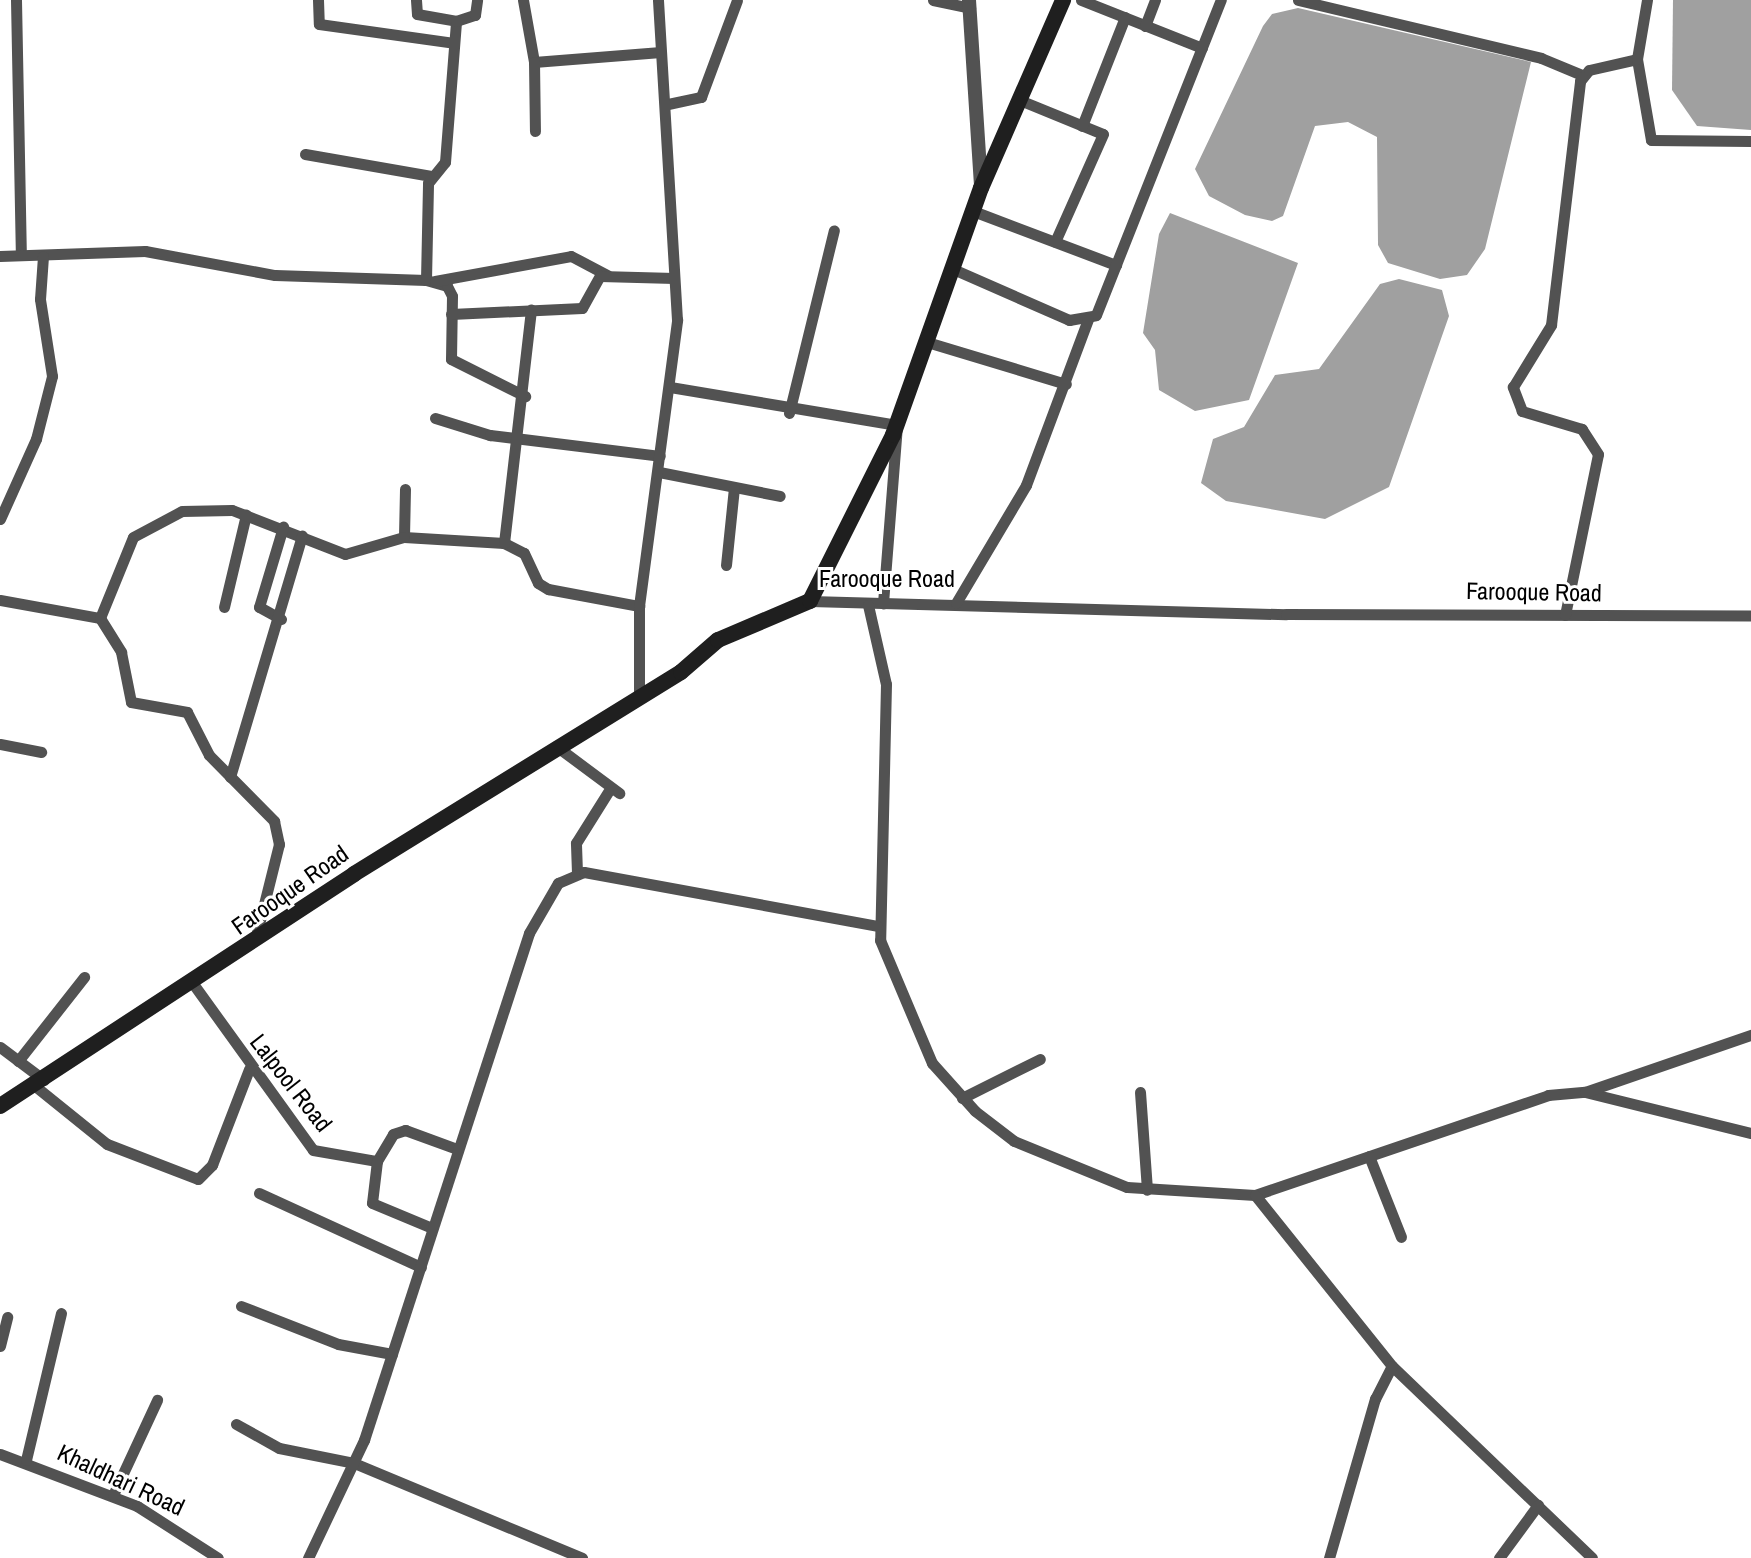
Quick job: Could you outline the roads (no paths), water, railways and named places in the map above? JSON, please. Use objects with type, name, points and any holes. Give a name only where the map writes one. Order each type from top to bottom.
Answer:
[{"type":"main road","points":[[810,601],[897,425],[981,188],[1022,101],[1063,0]]},
{"type":"main road","name":"Farooque Road","points":[[0,1106],[194,985],[556,746],[639,694],[681,672],[718,640],[810,601]]},
{"type":"street","points":[[16,0],[21,252]]},
{"type":"street","points":[[318,0],[319,24],[454,43]]},
{"type":"street","points":[[416,0],[417,14],[456,21],[475,15],[477,0]]},
{"type":"street","points":[[523,0],[534,62],[535,131]]},
{"type":"street","points":[[639,694],[639,606],[670,387],[674,278],[668,104],[658,0]]},
{"type":"street","points":[[668,104],[701,97],[737,0]]},
{"type":"street","points":[[933,0],[969,4],[981,188]]},
{"type":"street","points":[[1081,0],[1202,48]]},
{"type":"street","points":[[1145,26],[1155,0]]},
{"type":"street","points":[[956,603],[1026,485],[1088,319],[1116,265],[1221,0]]},
{"type":"street","points":[[1298,0],[1541,58],[1582,75],[1637,59]]},
{"type":"street","points":[[1647,0],[1637,59],[1651,140],[1751,141]]},
{"type":"street","points":[[1082,126],[1125,17]]},
{"type":"street","points":[[430,281],[431,176],[445,162],[456,21]]},
{"type":"street","points":[[534,62],[661,52]]},
{"type":"street","points":[[1565,615],[1598,454],[1582,429],[1522,411],[1513,387],[1551,325],[1582,75]]},
{"type":"street","points":[[1022,101],[1103,134],[1055,242]]},
{"type":"street","points":[[305,154],[431,176]]},
{"type":"street","points":[[973,211],[1116,265]]},
{"type":"street","points":[[789,413],[834,230]]},
{"type":"street","points":[[0,256],[21,252],[43,256],[145,251],[275,275],[430,281],[571,256],[607,276]]},
{"type":"street","points":[[0,519],[36,439],[52,376],[40,299],[43,256]]},
{"type":"street","points":[[953,269],[1069,320],[1088,319]]},
{"type":"street","points":[[451,314],[582,308],[594,280],[607,276],[674,278]]},
{"type":"street","points":[[430,281],[447,286],[451,314],[451,359],[525,396]]},
{"type":"street","points":[[504,543],[522,437],[531,310]]},
{"type":"street","points":[[927,342],[1066,384]]},
{"type":"street","points":[[670,387],[789,413],[897,425],[883,603]]},
{"type":"street","points":[[435,418],[522,437],[660,456]]},
{"type":"street","points":[[659,472],[780,496]]},
{"type":"street","points":[[726,565],[734,488]]},
{"type":"street","points":[[404,537],[405,489]]},
{"type":"street","points":[[100,618],[133,537],[182,511],[246,515],[345,554],[404,537],[504,543],[524,553],[538,583],[548,589],[639,606]]},
{"type":"street","points":[[224,607],[246,515]]},
{"type":"street","points":[[281,619],[259,607],[283,527]]},
{"type":"street","points":[[230,777],[281,619],[302,536]]},
{"type":"street","points":[[0,600],[100,618],[121,652],[131,702],[187,712],[209,755],[279,836],[254,945]]},
{"type":"street","name":"Farooque Road","points":[[810,601],[868,605],[956,603],[1727,621],[1751,616]]},
{"type":"street","points":[[868,605],[886,684],[886,854],[877,926],[916,1034],[962,1098],[1044,1157],[1103,1182],[1147,1190],[1255,1195],[1536,1099],[1585,1092],[1751,1035]]},
{"type":"street","points":[[0,744],[41,752]]},
{"type":"street","points":[[556,746],[614,793],[576,843],[577,873]]},
{"type":"street","points":[[577,873],[877,926]]},
{"type":"street","points":[[308,1558],[354,1463],[421,1267],[457,1149],[542,904],[577,873]]},
{"type":"street","points":[[18,1061],[84,977]]},
{"type":"street","name":"Lalpool Road","points":[[194,985],[249,1069],[313,1150],[377,1161]]},
{"type":"street","points":[[0,1047],[107,1144],[198,1179],[212,1165],[249,1069]]},
{"type":"street","points":[[962,1098],[1040,1059]]},
{"type":"street","points":[[1140,1092],[1147,1190]]},
{"type":"street","points":[[1585,1092],[1751,1133]]},
{"type":"street","points":[[432,1228],[372,1203],[377,1161],[398,1131],[457,1149]]},
{"type":"street","points":[[1369,1156],[1401,1237]]},
{"type":"street","points":[[259,1193],[421,1267]]},
{"type":"street","points":[[1255,1195],[1392,1366],[1592,1558]]},
{"type":"street","points":[[241,1306],[338,1344],[392,1354]]},
{"type":"street","points":[[26,1460],[61,1313]]},
{"type":"street","points":[[0,1346],[7,1317]]},
{"type":"street","points":[[1329,1558],[1375,1399],[1392,1366]]},
{"type":"street","points":[[113,1495],[157,1400]]},
{"type":"street","points":[[236,1424],[290,1451],[354,1463],[582,1558]]},
{"type":"street","name":"Khaldhari Road","points":[[0,1454],[26,1460],[113,1495],[218,1558]]},
{"type":"street","points":[[1499,1558],[1538,1505]]}]
